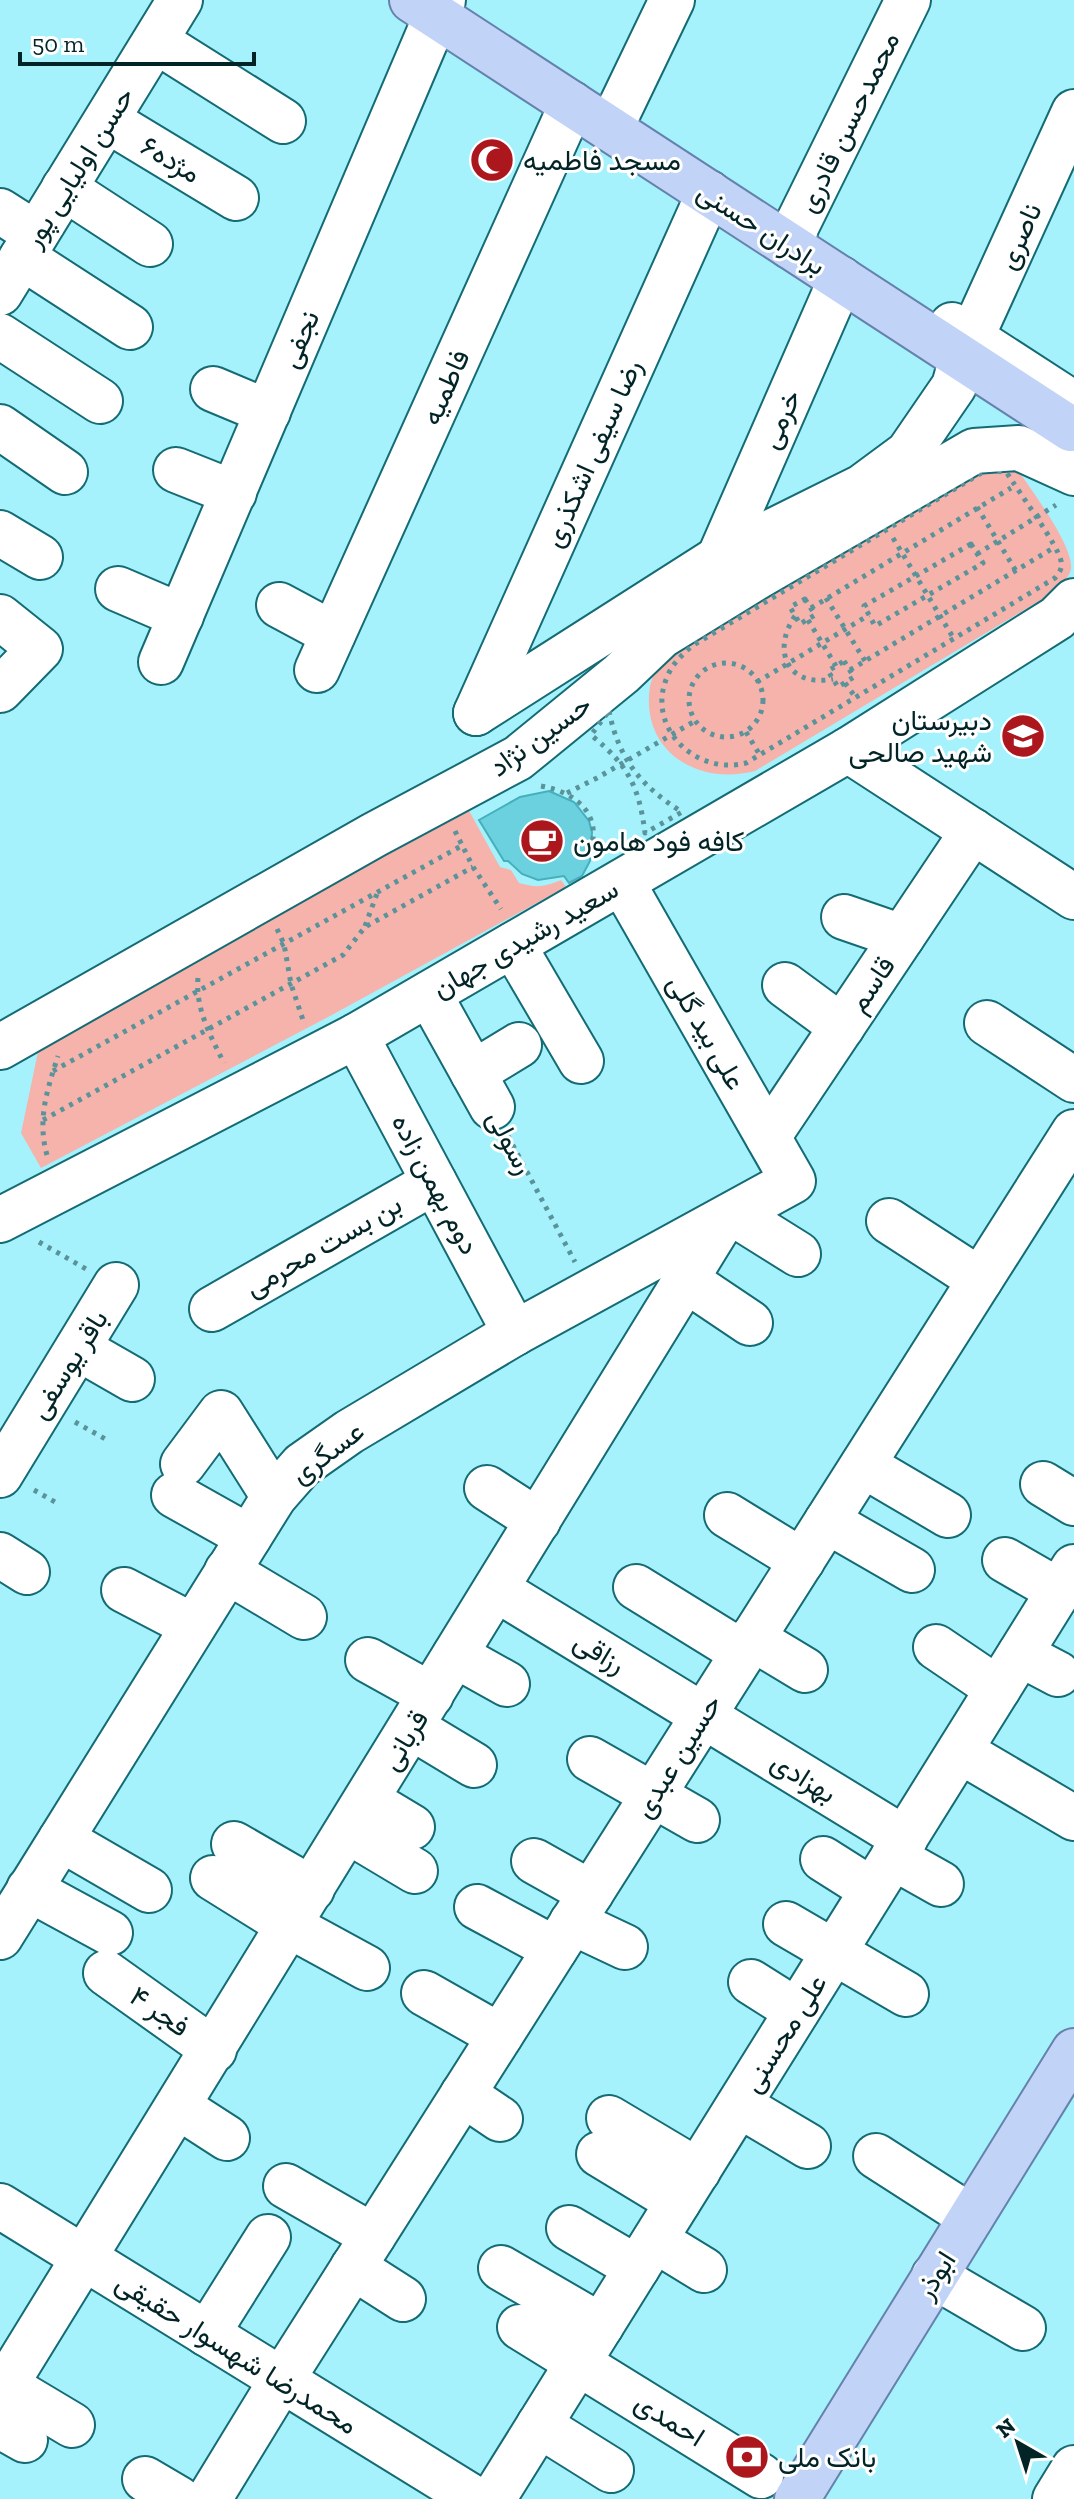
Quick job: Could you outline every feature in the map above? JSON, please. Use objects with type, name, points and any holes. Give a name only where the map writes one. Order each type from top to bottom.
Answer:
[{"type":"main road","name":"برادران حسنی","points":[[435,4],[572,104],[614,119],[709,193],[794,236],[841,279],[968,349],[1073,425]]},
{"type":"main road","name":"ابوذر","points":[[779,2487],[934,2276],[1074,2051]]},
{"type":"street","name":"حسن اولیایی پور","points":[[20,261],[180,0]]},
{"type":"street","points":[[614,119],[672,0]]},
{"type":"street","name":"محمدحسن قادری","points":[[794,236],[908,0]]},
{"type":"street","points":[[435,4],[968,349]]},
{"type":"street","name":"نجفی","points":[[161,662],[268,412],[435,4]]},
{"type":"street","points":[[156,41],[283,121]]},
{"type":"street","name":"فاطمیه","points":[[279,605],[325,652],[572,104]]},
{"type":"street","name":"ناصری","points":[[738,568],[908,453],[954,386],[1074,112]]},
{"type":"street","name":"مژده۶","points":[[107,120],[236,198]]},
{"type":"street","points":[[64,188],[150,244]]},
{"type":"street","name":"رضا سیفی اشکذری","points":[[709,193],[476,713],[738,568]]},
{"type":"street","points":[[0,211],[20,261],[130,327]]},
{"type":"street","name":"خرمی","points":[[738,568],[841,279]]},
{"type":"street","points":[[0,336],[100,401]]},
{"type":"street","points":[[213,389],[268,412]]},
{"type":"street","points":[[0,427],[65,472]]},
{"type":"street","name":"حسین نژاد","points":[[0,1047],[374,835],[518,758],[621,674],[738,568],[974,451],[1019,448],[1068,487]]},
{"type":"street","points":[[176,470],[234,493]]},
{"type":"street","points":[[0,533],[40,557]]},
{"type":"street","points":[[118,589],[181,616]]},
{"type":"street","name":"سعید رشیدی جهان","points":[[13,1227],[429,994],[504,932],[622,882],[848,750],[1057,618],[1074,601]]},
{"type":"street","points":[[0,617],[40,649],[0,690]]},
{"type":"street","points":[[848,750],[1074,897]]},
{"type":"street","name":"قاسم","points":[[768,1137],[973,831]]},
{"type":"street","name":"علی بید گلی","points":[[622,882],[793,1181]]},
{"type":"street","points":[[844,917],[902,937]]},
{"type":"street","points":[[504,932],[581,1061]]},
{"type":"street","points":[[785,985],[842,1027]]},
{"type":"street","points":[[429,994],[482,1090],[519,1045]]},
{"type":"street","points":[[987,1023],[1074,1080]]},
{"type":"street","name":"دوم بهمن زاده","points":[[356,1036],[515,1333]]},
{"type":"street","name":"حسین عبدی","points":[[209,2499],[1074,1132]]},
{"type":"street","name":"عسگری","points":[[0,1937],[274,1497],[302,1465],[349,1432],[515,1333],[793,1181]]},
{"type":"street","name":"بن بست محرمی","points":[[212,1309],[434,1182]]},
{"type":"street","points":[[728,1217],[798,1254]]},
{"type":"street","name":"قربانی","points":[[6,2405],[85,2259],[686,1280],[728,1217]]},
{"type":"street","points":[[889,1221],[980,1280]]},
{"type":"street","points":[[686,1280],[750,1323]]},
{"type":"street","name":"باقر یوسفی","points":[[0,1475],[116,1285]]},
{"type":"street","points":[[78,1348],[132,1379]]},
{"type":"street","points":[[274,1497],[221,1413],[178,1480],[238,1554],[304,1617]]},
{"type":"street","points":[[863,1465],[948,1515]]},
{"type":"street","points":[[487,1488],[538,1521]]},
{"type":"street","points":[[727,1515],[802,1561]]},
{"type":"street","points":[[827,1521],[912,1570]]},
{"type":"street","points":[[1005,1560],[1067,1579]]},
{"type":"street","name":"علی محسنی","points":[[493,2499],[1067,1579]]},
{"type":"street","points":[[636,1587],[748,1646],[805,1670]]},
{"type":"street","name":"رزاقی","points":[[496,1589],[704,1715]]},
{"type":"street","points":[[124,1590],[193,1626]]},
{"type":"street","points":[[936,1647],[1009,1671],[1058,1674]]},
{"type":"street","points":[[455,1655],[507,1684]]},
{"type":"street","points":[[368,1660],[474,1765]]},
{"type":"street","name":"بهزادی","points":[[704,1715],[890,1862]]},
{"type":"street","points":[[960,1751],[1074,1818]]},
{"type":"street","points":[[590,1759],[697,1820]]},
{"type":"street","points":[[357,1815],[412,1827]]},
{"type":"street","points":[[357,1815],[415,1871]]},
{"type":"street","points":[[61,1839],[149,1890]]},
{"type":"street","points":[[823,1859],[890,1862],[941,1884]]},
{"type":"street","points":[[224,1861],[301,1908],[367,1968]]},
{"type":"street","points":[[534,1861],[573,1921]]},
{"type":"street","name":"فجر ۴","points":[[29,1889],[108,1953],[214,2050]]},
{"type":"street","points":[[477,1907],[573,1921],[625,1947]]},
{"type":"street","points":[[786,1924],[906,1994]]},
{"type":"street","points":[[751,1982],[797,2011]]},
{"type":"street","points":[[424,1993],[500,2036]]},
{"type":"street","points":[[463,2094],[500,2119]]},
{"type":"street","points":[[739,2105],[808,2146]]},
{"type":"street","points":[[179,2107],[227,2138]]},
{"type":"street","points":[[604,2136],[688,2187]]},
{"type":"street","points":[[876,2156],[971,2217]]},
{"type":"street","points":[[286,2186],[363,2252],[403,2299]]},
{"type":"street","name":"محمدرضا شهسوار حقیقی","points":[[0,2206],[475,2499]]},
{"type":"street","points":[[569,2228],[704,2270]]},
{"type":"street","points":[[207,2334],[268,2237]]},
{"type":"street","points":[[501,2268],[590,2344]]},
{"type":"street","points":[[934,2276],[1023,2328]]},
{"type":"street","points":[[520,2327],[590,2344]]},
{"type":"street","name":"احمدی","points":[[590,2344],[779,2487]]},
{"type":"street","points":[[6,2405],[72,2425]]},
{"type":"street","points":[[539,2425],[611,2470]]},
{"type":"street","points":[[1055,2499],[1074,2468]]},
{"type":"path","points":[[988,469],[1007,473],[1015,485],[1055,547],[1061,562],[1061,570],[1055,578],[746,763],[724,766],[696,759],[671,734],[664,720],[663,693],[676,661],[692,646],[988,469]]},
{"type":"path","points":[[811,608],[1015,485]]},
{"type":"path","points":[[977,554],[1035,517],[1068,487]]},
{"type":"path","points":[[977,507],[1016,571]]},
{"type":"path","points":[[971,544],[977,554],[983,563],[875,626],[864,606],[971,544]]},
{"type":"path","points":[[850,670],[1055,547]]},
{"type":"path","points":[[905,557],[938,611]]},
{"type":"path","points":[[826,598],[865,661]]},
{"type":"path","points":[[805,599],[815,615],[800,624],[795,616],[790,607],[805,599]]},
{"type":"path","points":[[757,682],[869,615]]},
{"type":"path","points":[[795,616],[784,636],[783,652],[787,664],[794,673],[807,678],[833,679]]},
{"type":"path","points":[[808,620],[836,666]]},
{"type":"path","points":[[844,661],[854,677],[838,687],[828,671],[836,666],[844,661]]},
{"type":"path","points":[[726,663],[741,667],[754,676],[761,690],[762,706],[757,720],[746,732],[729,737],[712,735],[695,721],[690,710],[689,693],[697,677],[710,666],[726,663]]},
{"type":"path","points":[[625,762],[609,711],[591,735],[625,762],[647,788],[682,812],[645,833],[637,791],[625,762]]},
{"type":"path","points":[[567,793],[695,721]]},
{"type":"path","points":[[528,789],[540,786],[567,793],[579,800],[591,819],[593,842],[584,862]]},
{"type":"path","points":[[450,823],[473,867],[504,913],[504,932]]},
{"type":"path","points":[[53,1071],[463,845]]},
{"type":"path","points":[[365,927],[473,867]]},
{"type":"path","points":[[43,1120],[343,955],[365,927],[378,891]]},
{"type":"path","points":[[274,924],[284,944],[291,984],[303,1020]]},
{"type":"path","points":[[199,965],[197,991],[207,1030],[224,1063]]},
{"type":"path","points":[[47,1156],[42,1136],[44,1099],[59,1050]]},
{"type":"path","name":"رسولی","points":[[482,1090],[590,1291]]},
{"type":"path","name":"باقر یوسفی","points":[[13,1227],[116,1285]]},
{"type":"shaded area","points":[[976,461],[1013,463],[1058,530],[1070,558],[1071,569],[1051,594],[755,771],[733,774],[694,768],[677,758],[664,745],[654,729],[649,709],[650,686],[659,662]]},
{"type":"shaded area","points":[[467,807],[500,867],[511,870],[519,883],[540,886],[561,880],[566,887],[41,1168],[21,1133],[39,1047]]},
{"type":"building","name":"کافه فود هامون","points":[[549,791],[574,802],[589,821],[592,832],[590,861],[582,876],[569,883],[564,876],[538,880],[522,874],[504,861],[479,820],[520,797]]},
{"type":"place","name":"مسجد فاطمیه","points":[[492,160]]},
{"type":"place","name":"دبیرستان شهید صالحی","points":[[1023,736]]},
{"type":"place","name":"کافه فود هامون","points":[[542,841]]},
{"type":"place","name":"بانک ملی","points":[[747,2457]]}]
